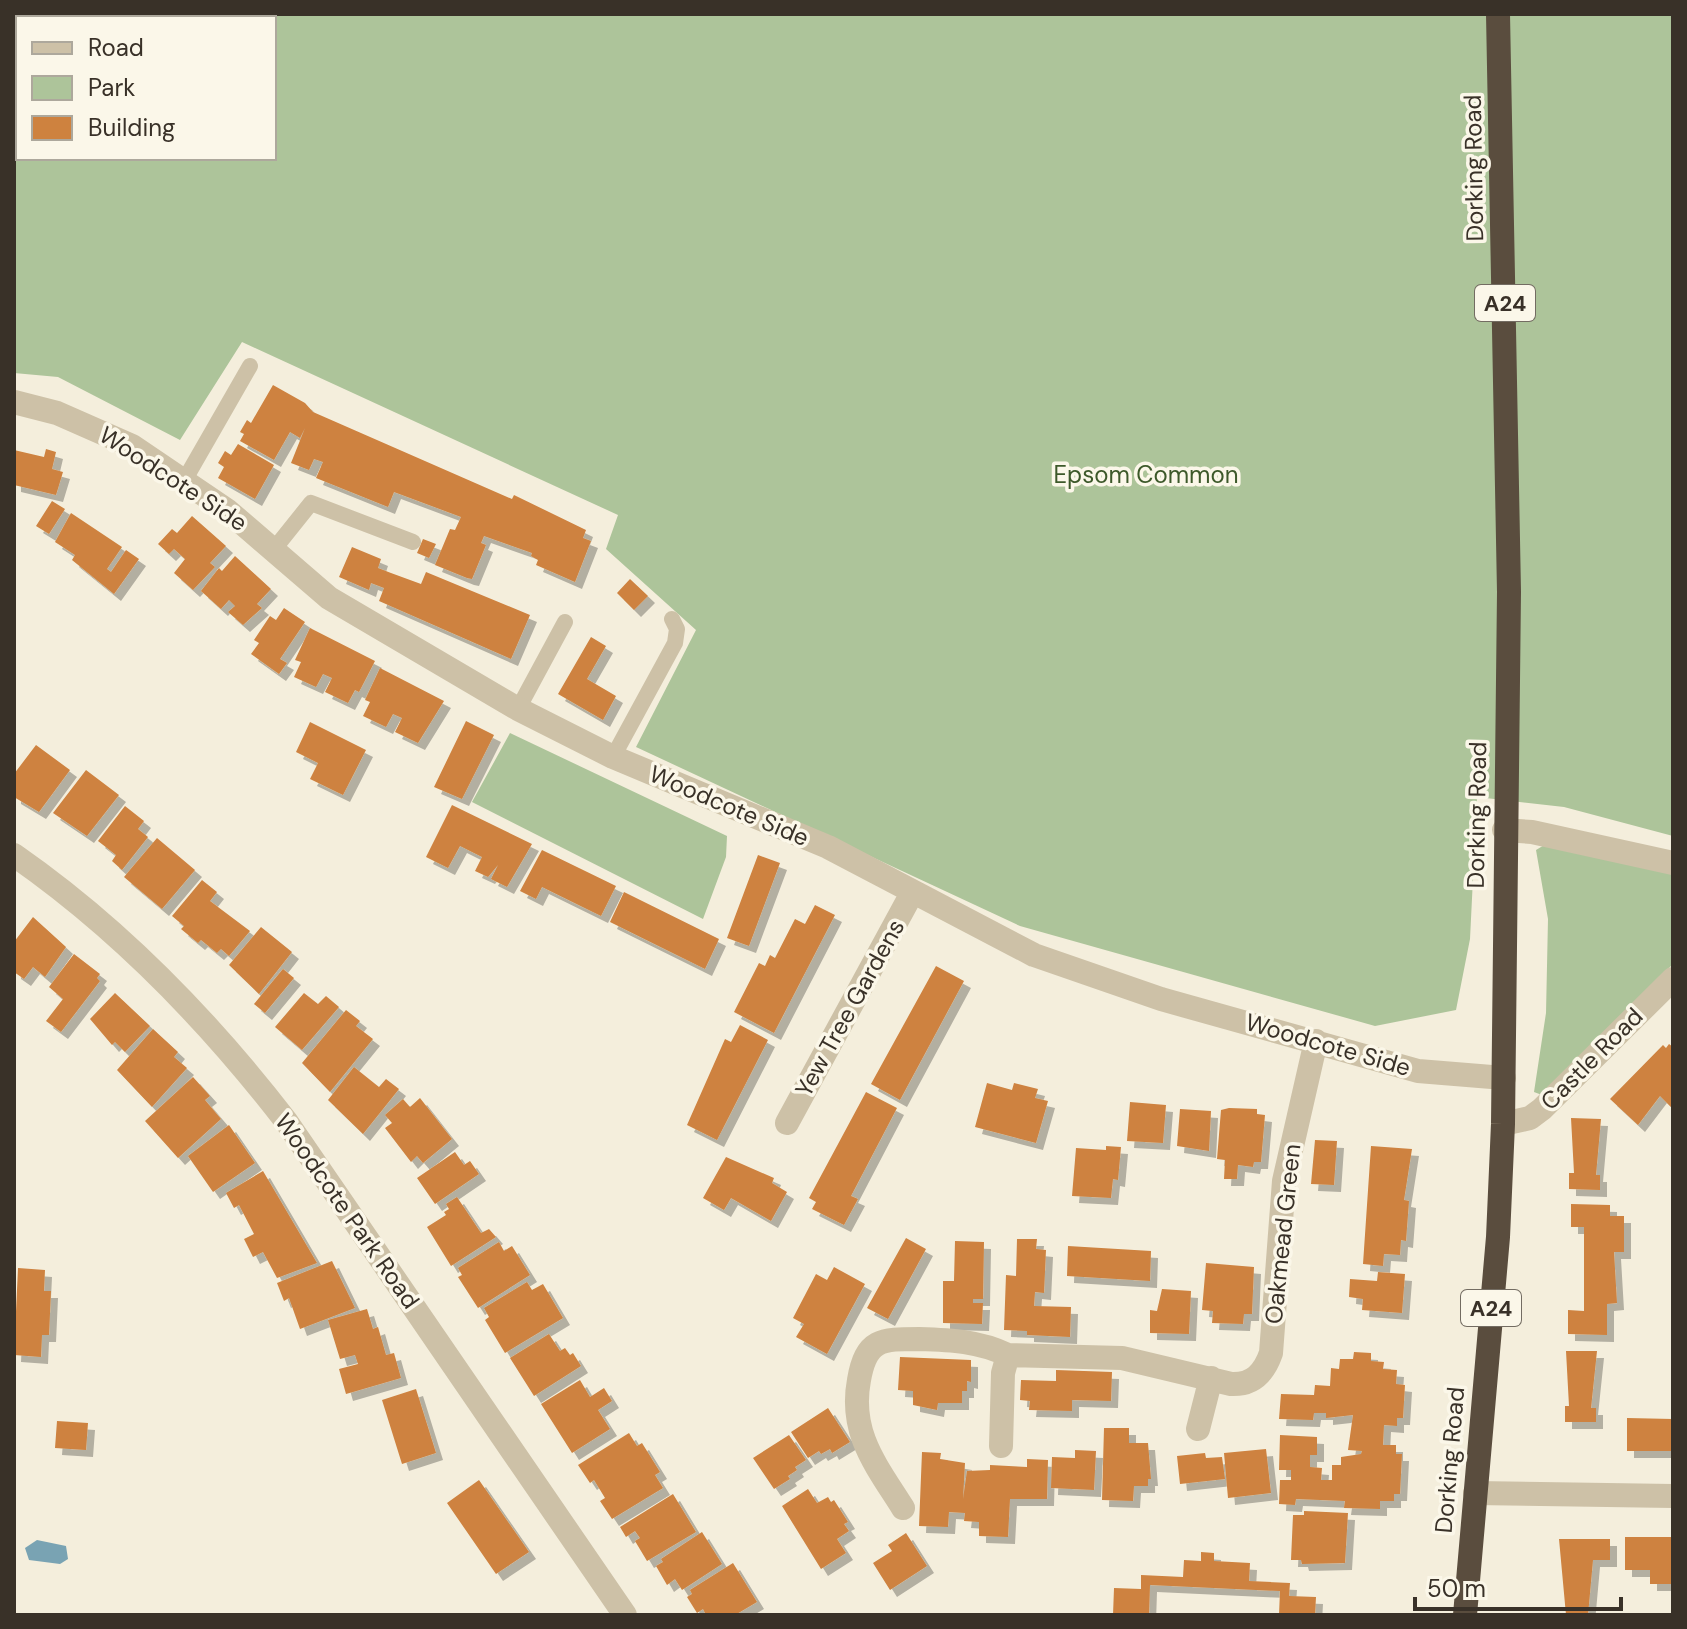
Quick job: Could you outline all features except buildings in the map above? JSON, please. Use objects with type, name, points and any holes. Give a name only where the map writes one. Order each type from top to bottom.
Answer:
[{"type":"highway","name":"Dorking Road","points":[[1465,1615],[1498,1237],[1504,1078],[1504,830],[1509,592],[1498,14]]},
{"type":"street","name":"Woodcote Side","points":[[14,402],[92,427],[132,446],[275,548],[329,598],[363,621],[518,709],[613,757],[828,847],[1034,955],[1161,999],[1418,1071],[1504,1078]]},
{"type":"street","points":[[1504,830],[1532,832],[1673,863]]},
{"type":"street","name":"Woodcote Park Road","points":[[14,855],[115,935],[227,1045],[294,1134],[625,1615]]},
{"type":"street","name":"Yew Tree Gardens","points":[[787,1123],[912,893]]},
{"type":"street","name":"Castle Road","points":[[1503,1124],[1530,1118],[1542,1109],[1673,979]]},
{"type":"street","name":"Oakmead Green","points":[[903,1508],[874,1462],[857,1424],[854,1406],[864,1355],[875,1344],[892,1339],[960,1340],[982,1343],[1008,1355],[1122,1358],[1243,1384],[1256,1378],[1266,1367],[1271,1353],[1284,1181],[1316,1041]]},
{"type":"street","points":[[1001,1446],[1003,1373],[1008,1355]]},
{"type":"street","points":[[1198,1429],[1211,1378]]},
{"type":"street","points":[[1475,1493],[1673,1496]]},
{"type":"lane","points":[[184,481],[250,366]]},
{"type":"lane","points":[[275,548],[311,503],[413,542]]},
{"type":"lane","points":[[613,757],[675,643],[677,629],[672,619]]},
{"type":"lane","points":[[518,709],[565,622]]},
{"type":"green space","name":"Epsom Common","points":[[14,14],[1673,14],[1673,836],[1564,807],[1477,797],[1470,939],[1456,1010],[1375,1026],[1020,926],[636,747],[696,630],[606,549],[618,515],[242,342],[180,440],[58,377],[14,373]]},
{"type":"green space","points":[[510,733],[727,836],[726,857],[703,919],[472,802]]},
{"type":"green space","points":[[1546,844],[1673,874],[1673,964],[1542,1095],[1534,1092],[1546,1013],[1548,919],[1536,850]]},
{"type":"water","points":[[37,1540],[66,1546],[68,1559],[60,1564],[29,1560],[25,1548]]}]
